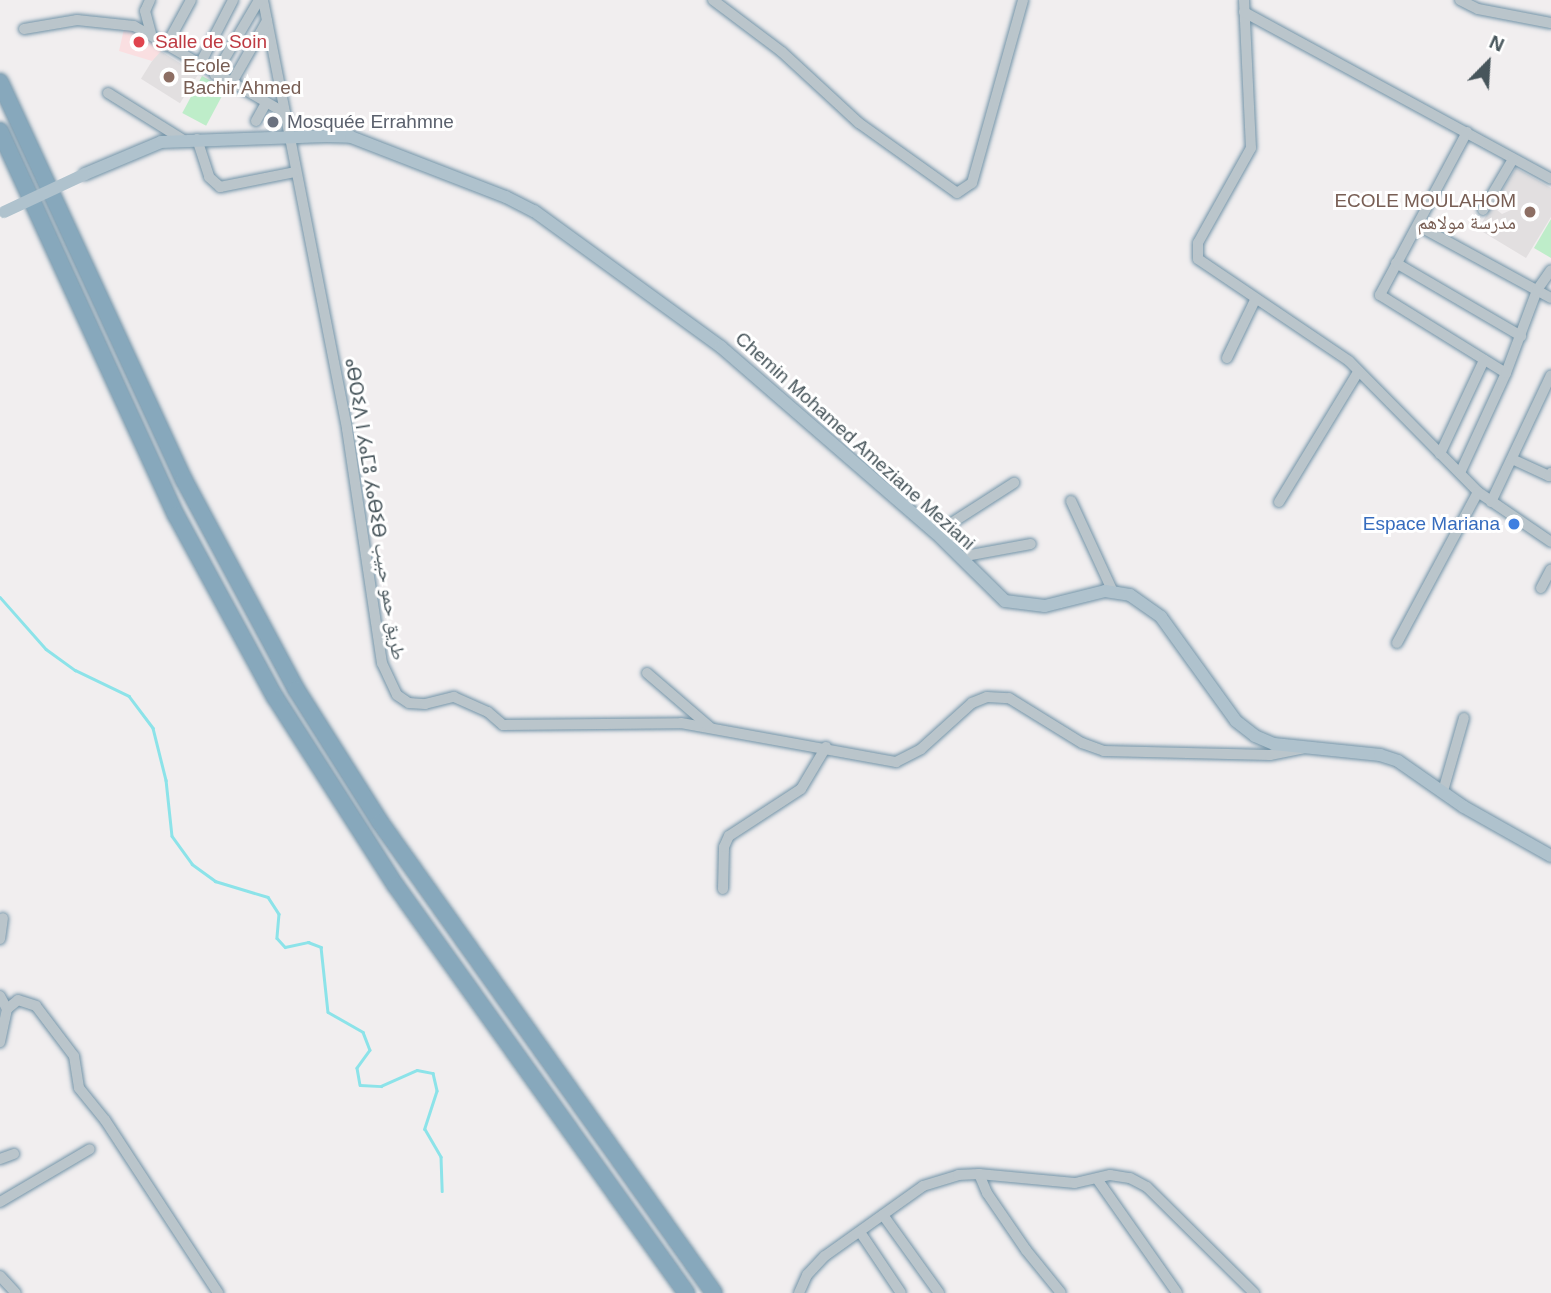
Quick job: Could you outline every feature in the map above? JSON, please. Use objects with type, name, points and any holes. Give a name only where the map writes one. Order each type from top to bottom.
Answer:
[{"type":"highway","points":[[0,82],[178,469],[296,689],[380,822],[714,1293]]},
{"type":"highway","points":[[0,131],[164,492],[275,697],[396,886],[686,1293]]},
{"type":"main road","name":"Chemin Mohamed Ameziane Meziani","points":[[2,213],[161,142],[182,139],[351,137],[534,211],[721,347],[936,533],[1005,601],[1025,606],[1112,592],[1147,604],[1160,617],[1236,721],[1255,736],[1274,744],[1380,755],[1416,771],[1443,792],[1551,856]]},
{"type":"street","points":[[150,0],[145,11],[151,33]]},
{"type":"street","points":[[166,46],[191,0]]},
{"type":"street","points":[[199,66],[233,0]]},
{"type":"street","points":[[215,75],[261,0]]},
{"type":"street","name":"ⴰⴱⵔⵉⴷ ⵏ ⵃⴰⵎⵓ ⵃⴰⴱⵉⴱ طريق حمو حبيب","points":[[261,0],[347,429],[380,653],[397,695],[409,703],[425,704],[454,697],[488,712],[503,725],[681,723],[826,747],[896,762],[921,749],[972,703],[987,697],[1009,698],[1104,751],[1270,755],[1306,748]]},
{"type":"street","points":[[713,0],[782,52],[859,123],[957,193],[972,183],[1023,0]]},
{"type":"street","points":[[1244,0],[1251,148],[1196,253],[1201,262],[1349,361],[1478,492],[1550,539]]},
{"type":"street","points":[[1460,0],[1478,9],[1551,23]]},
{"type":"street","points":[[1244,12],[1551,179]]},
{"type":"street","points":[[24,29],[100,21],[151,33],[166,46],[199,66],[285,113]]},
{"type":"street","points":[[231,84],[267,21]]},
{"type":"street","points":[[108,93],[182,139]]},
{"type":"street","points":[[256,121],[266,103]]},
{"type":"street","points":[[1467,132],[1380,295],[1506,373]]},
{"type":"street","points":[[197,139],[209,177],[220,187],[295,172]]},
{"type":"street","points":[[1483,211],[1513,159]]},
{"type":"street","points":[[1419,226],[1551,298]]},
{"type":"street","points":[[1396,263],[1521,336]]},
{"type":"street","points":[[1460,473],[1506,373],[1537,290],[1551,270]]},
{"type":"street","points":[[1227,358],[1255,300]]},
{"type":"street","points":[[1440,454],[1484,360]]},
{"type":"street","points":[[1279,502],[1357,372]]},
{"type":"street","points":[[1491,502],[1551,374]]},
{"type":"street","points":[[1512,459],[1549,476],[1551,473]]},
{"type":"street","points":[[936,533],[1014,483]]},
{"type":"street","points":[[1397,643],[1478,492]]},
{"type":"street","points":[[1071,501],[1112,592]]},
{"type":"street","points":[[960,557],[1031,544]]},
{"type":"street","points":[[1541,588],[1551,569]]},
{"type":"street","points":[[647,673],[711,728]]},
{"type":"street","points":[[1443,792],[1464,718]]},
{"type":"street","points":[[723,889],[724,847],[729,836],[801,789],[826,747]]},
{"type":"street","points":[[0,939],[3,919]]},
{"type":"street","points":[[0,996],[7,1009]]},
{"type":"street","points":[[0,1042],[7,1009],[18,1000],[36,1006],[74,1056],[79,1088],[106,1120],[218,1293]]},
{"type":"street","points":[[0,1202],[90,1149]]},
{"type":"street","points":[[0,1159],[14,1154]]},
{"type":"street","points":[[979,1174],[1010,1227],[1061,1293]]},
{"type":"street","points":[[799,1293],[807,1275],[825,1256],[923,1186],[958,1175],[979,1174],[1076,1183],[1110,1175],[1130,1178],[1147,1187],[1254,1293]]},
{"type":"street","points":[[1097,1179],[1177,1293]]},
{"type":"street","points":[[883,1215],[939,1293]]},
{"type":"street","points":[[860,1232],[901,1293]]},
{"type":"street","points":[[0,1276],[16,1293]]},
{"type":"shaded area","name":"Salle de Soin","points":[[124,29],[150,36],[164,48],[152,61],[119,51]]},
{"type":"shaded area","name":"Ecole Bachir Ahmed","points":[[159,50],[198,74],[180,103],[141,79]]},
{"type":"shaded area","name":"ECOLE MOULAHOM مدرسة مولاهم","points":[[1516,168],[1551,188],[1551,217],[1526,258],[1478,229],[1492,206],[1502,214],[1511,210],[1513,199],[1501,192]]},
{"type":"green space","points":[[202,76],[226,89],[206,126],[182,113]]},
{"type":"green space","points":[[1551,219],[1551,258],[1534,248]]},
{"type":"waterway","points":[[0,597],[46,649],[75,670],[129,696],[153,728],[166,780],[172,836],[192,864],[215,881],[268,897],[279,914],[277,938],[285,947],[308,942],[321,947],[328,1012],[363,1032],[370,1050],[357,1068],[360,1085],[381,1086],[417,1070],[433,1073],[437,1091],[425,1129],[441,1157],[442,1191]]},
{"type":"place","name":"Salle de Soin","points":[[139,42]]},
{"type":"place","name":"Ecole Bachir Ahmed","points":[[169,77]]},
{"type":"place","name":"Mosquée Errahmne","points":[[273,122]]},
{"type":"place","name":"ECOLE MOULAHOM مدرسة مولاهم","points":[[1530,212]]},
{"type":"place","name":"Espace Mariana","points":[[1514,524]]}]
